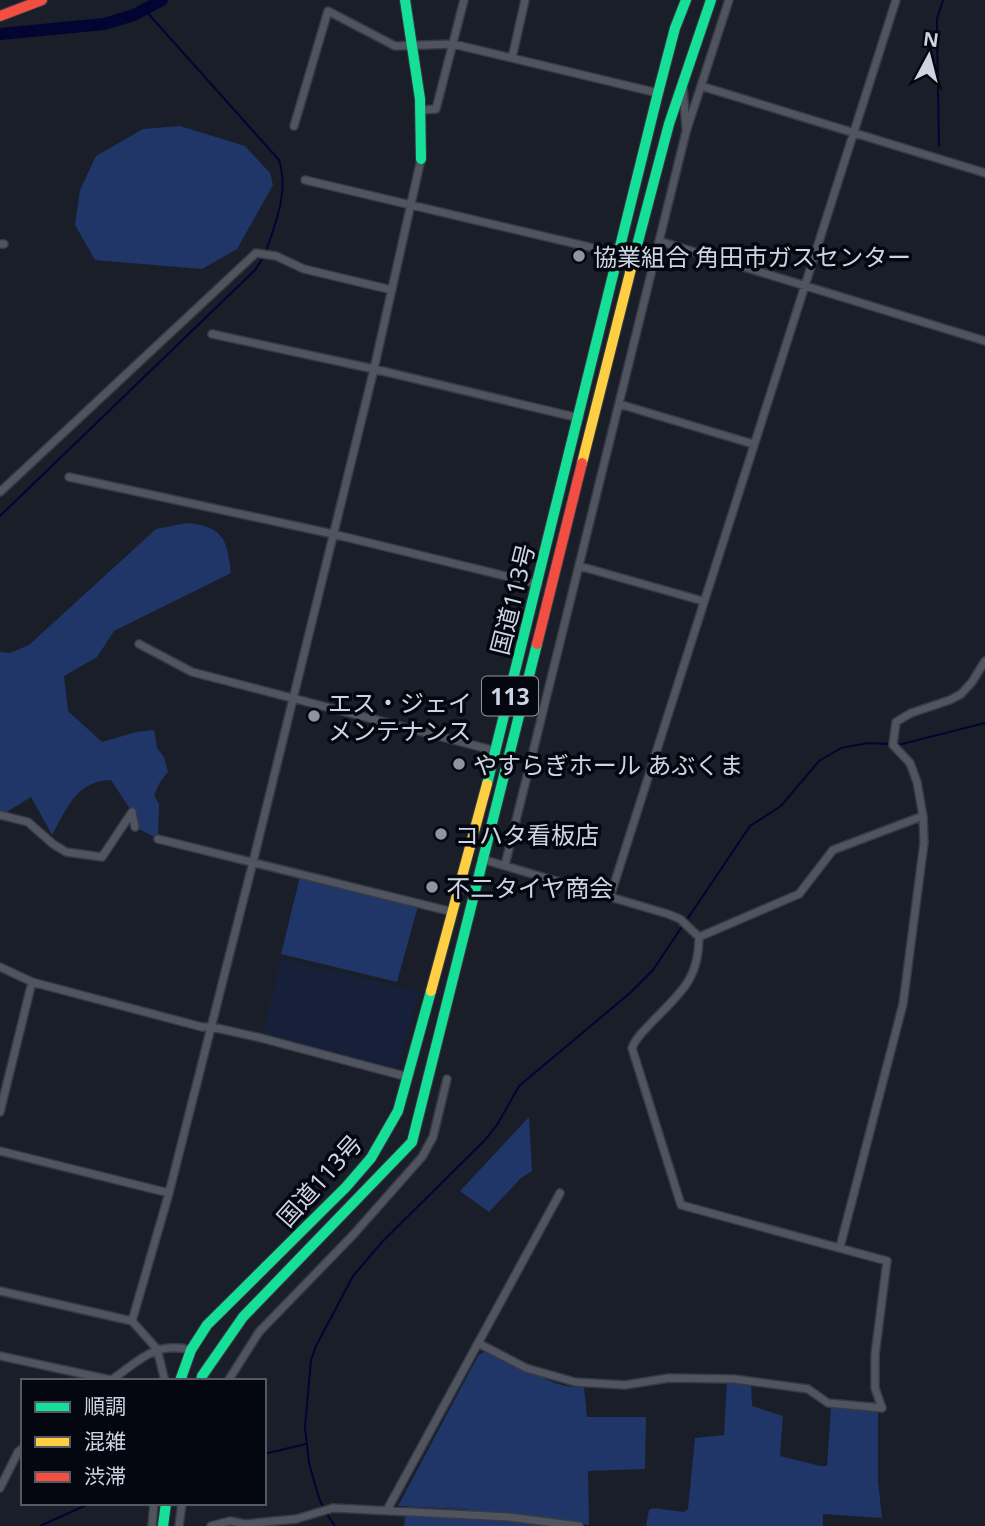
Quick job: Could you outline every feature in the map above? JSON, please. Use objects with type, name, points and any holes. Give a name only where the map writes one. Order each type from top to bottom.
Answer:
[{"type":"main road","points":[[0,16],[42,0]]},
{"type":"main road","points":[[405,0],[422,110],[421,159]]},
{"type":"main road","name":"国道113号","points":[[181,1379],[191,1350],[207,1325],[337,1196],[371,1158],[398,1111],[496,751],[658,93],[675,28],[686,0]]},
{"type":"main road","points":[[201,1379],[243,1317],[412,1142],[669,124],[711,0]]},
{"type":"main road","points":[[163,1526],[166,1505]]},
{"type":"street","points":[[422,110],[436,109],[464,0]]},
{"type":"street","points":[[512,58],[525,0]]},
{"type":"street","points":[[505,865],[687,132],[729,0]]},
{"type":"street","points":[[610,897],[897,0]]},
{"type":"street","points":[[293,126],[328,11],[395,46],[453,44],[658,93]]},
{"type":"street","points":[[683,83],[687,132]]},
{"type":"street","points":[[701,86],[985,173]]},
{"type":"street","points":[[132,1321],[212,1027],[373,369],[421,159]]},
{"type":"street","points":[[305,180],[619,254]]},
{"type":"street","points":[[659,241],[985,341]]},
{"type":"street","points":[[0,492],[256,253],[275,256],[304,269],[392,290]]},
{"type":"street","points":[[212,334],[579,418]]},
{"type":"street","points":[[619,404],[753,444]]},
{"type":"street","points":[[69,477],[333,534],[538,584]]},
{"type":"street","points":[[579,566],[703,601]]},
{"type":"street","points":[[139,644],[192,672],[496,751]]},
{"type":"street","points":[[840,1247],[903,1004],[924,843],[917,782],[910,763],[893,745],[896,722],[911,713],[961,694],[985,662]]},
{"type":"street","points":[[0,816],[28,822],[66,852],[102,857],[132,812],[135,827]]},
{"type":"street","points":[[699,937],[799,894],[833,850],[923,816]]},
{"type":"street","points":[[158,839],[454,912]]},
{"type":"street","points":[[485,860],[668,914],[680,919],[699,937]]},
{"type":"street","points":[[478,1343],[526,1368],[575,1382],[625,1385],[669,1378],[734,1379],[808,1389],[828,1403],[882,1408],[874,1388],[875,1355],[887,1261],[681,1205],[632,1048],[639,1035],[692,977],[697,967],[699,937]]},
{"type":"street","points":[[0,967],[32,982],[408,1077]]},
{"type":"street","points":[[0,1112],[32,982]]},
{"type":"street","points":[[229,1379],[259,1332],[353,1235],[422,1157],[433,1137],[447,1079]]},
{"type":"street","points":[[0,1151],[169,1193]]},
{"type":"street","points":[[387,1510],[560,1193]]},
{"type":"street","points":[[0,1291],[132,1321],[157,1349],[164,1379]]},
{"type":"street","points":[[112,1379],[157,1349],[177,1347],[191,1350]]},
{"type":"street","points":[[0,1356],[106,1379]]},
{"type":"street","points":[[0,1488],[21,1450]]},
{"type":"street","points":[[152,1526],[154,1505]]},
{"type":"street","points":[[179,1526],[182,1505]]},
{"type":"street","points":[[211,1526],[230,1521],[245,1524],[296,1519],[333,1508],[509,1517],[579,1526]]},
{"type":"shaded area","points":[[180,126],[245,146],[270,173],[273,185],[237,249],[202,269],[95,260],[75,225],[80,190],[96,156],[143,129]]},
{"type":"shaded area","points":[[187,523],[209,528],[221,536],[228,551],[231,573],[114,631],[97,657],[64,676],[68,711],[102,742],[154,730],[157,748],[164,757],[168,772],[154,795],[159,804],[158,839],[135,827],[132,812],[111,780],[89,785],[81,791],[68,806],[52,835],[31,797],[0,816],[0,652],[10,653],[29,645],[156,529]]},
{"type":"shaded area","points":[[300,877],[418,906],[397,982],[281,954]]},
{"type":"shaded area","points":[[281,958],[420,992],[397,1069],[263,1033]]},
{"type":"shaded area","points":[[529,1117],[532,1171],[521,1178],[489,1212],[460,1191]]},
{"type":"shaded area","points":[[486,1350],[557,1384],[584,1387],[587,1417],[646,1417],[645,1469],[588,1471],[589,1525],[461,1509],[398,1506],[478,1356]]},
{"type":"shaded area","points":[[727,1381],[751,1382],[752,1406],[783,1416],[780,1456],[820,1466],[827,1466],[831,1407],[878,1410],[878,1481],[882,1518],[823,1514],[823,1526],[646,1526],[649,1510],[653,1508],[684,1512],[688,1509],[695,1438],[724,1435]]},
{"type":"shaded area","points":[[408,1512],[561,1526],[404,1526]]},
{"type":"waterway","points":[[0,34],[104,24],[134,15],[162,0]]},
{"type":"waterway","points":[[939,146],[937,19],[943,0]]},
{"type":"waterway","points":[[145,10],[279,160],[282,195],[266,251]]},
{"type":"waterway","points":[[0,516],[255,270],[264,256]]},
{"type":"waterway","points":[[898,745],[985,723]]},
{"type":"waterway","points":[[686,921],[750,826],[781,806],[819,761],[841,748],[868,743],[889,744]]},
{"type":"waterway","points":[[324,1509],[309,1463],[305,1427],[311,1360],[353,1276],[383,1241],[485,1140],[497,1125],[519,1086],[630,993],[653,970],[683,925]]},
{"type":"waterway","points":[[266,1454],[306,1444]]},
{"type":"waterway","points":[[40,1526],[87,1505]]},
{"type":"waterway","points":[[327,1514],[335,1526]]},
{"type":"traffic: fast","points":[[405,0],[420,99],[421,159]]},
{"type":"traffic: fast","points":[[487,784],[658,93],[675,28],[686,0]]},
{"type":"traffic: fast","points":[[635,253],[669,124],[711,0]]},
{"type":"traffic: fast","points":[[201,1379],[243,1317],[412,1142],[537,644]]},
{"type":"traffic: fast","points":[[181,1379],[191,1350],[207,1325],[346,1187],[371,1158],[398,1111],[431,991]]},
{"type":"traffic: fast","points":[[163,1526],[166,1505]]},
{"type":"traffic: slow","points":[[582,463],[635,253]]},
{"type":"traffic: slow","points":[[431,991],[487,784]]},
{"type":"traffic: jam","points":[[0,16],[42,0]]},
{"type":"traffic: jam","points":[[537,644],[582,463]]},
{"type":"place","name":"協業組合 角田市ガスセンター","points":[[579,256]]},
{"type":"place","name":"エス・ジェイ メンテナンス","points":[[314,716]]},
{"type":"place","name":"やすらぎホール あぶくま","points":[[459,764]]},
{"type":"place","name":"コハタ看板店","points":[[441,834]]},
{"type":"place","name":"不二タイヤ商会","points":[[432,887]]}]
